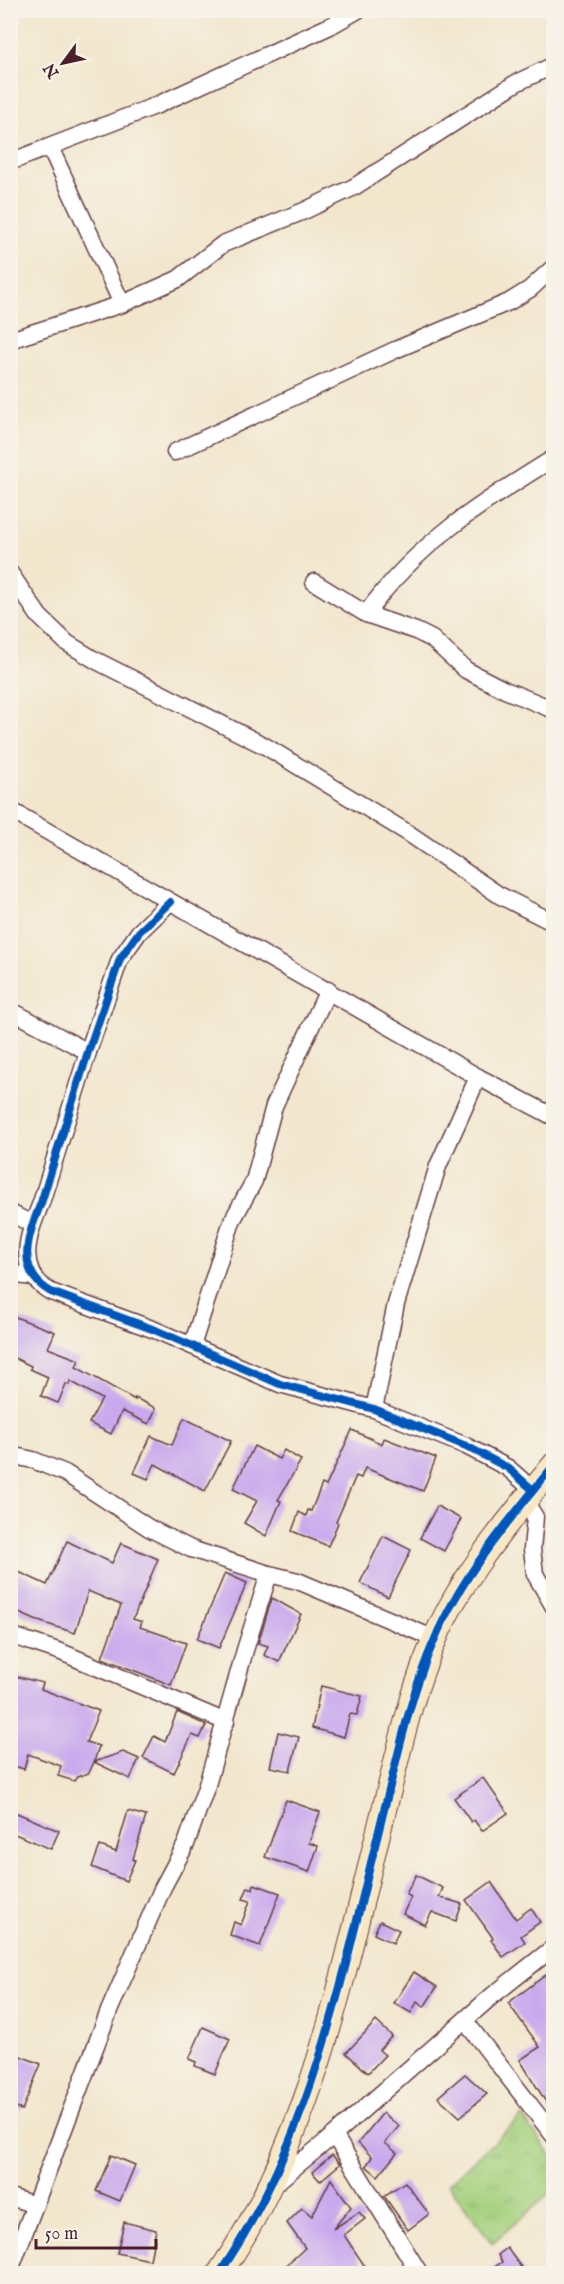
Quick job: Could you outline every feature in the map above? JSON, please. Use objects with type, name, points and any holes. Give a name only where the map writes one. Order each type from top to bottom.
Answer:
[{"type":"street","points":[[10,162],[154,106],[330,26],[358,10]]},
{"type":"street","points":[[10,340],[122,304],[178,279],[223,244],[354,187],[516,82],[554,64]]},
{"type":"street","points":[[50,147],[122,304]]},
{"type":"street","points":[[175,452],[395,350],[509,302],[530,289],[554,267]]},
{"type":"street","points":[[366,614],[387,585],[453,524],[554,458]]},
{"type":"street","points":[[10,573],[39,616],[67,643],[95,660],[275,752],[408,833],[499,896],[554,923]]},
{"type":"street","points":[[314,582],[366,614],[416,631],[432,639],[466,669],[505,690],[554,710]]},
{"type":"street","points":[[10,810],[478,1077],[554,1117]]},
{"type":"street","points":[[170,902],[140,932],[120,959],[41,1203],[32,1224],[26,1252],[33,1276],[41,1286],[51,1292],[192,1346],[297,1390],[374,1409],[466,1446],[508,1468],[529,1495],[535,1517],[532,1549],[535,1574],[554,1607]]},
{"type":"street","points":[[192,1346],[232,1221],[254,1181],[274,1106],[328,990]]},
{"type":"street","points":[[10,1010],[88,1052]]},
{"type":"street","points":[[374,1409],[396,1304],[438,1166],[478,1077]]},
{"type":"street","points":[[10,1213],[32,1224]]},
{"type":"street","points":[[10,1275],[33,1276]]},
{"type":"street","points":[[10,1455],[33,1460],[66,1473],[149,1528],[191,1549],[298,1581],[435,1639]]},
{"type":"street","points":[[219,2274],[240,2243],[271,2187],[301,2115],[334,2003],[408,1714],[435,1639],[482,1558],[554,1465]]},
{"type":"street","points":[[10,2270],[109,2011],[163,1887],[186,1844],[207,1785],[244,1650],[269,1574]]},
{"type":"street","points":[[10,1635],[62,1652],[226,1722]]},
{"type":"street","points":[[271,2187],[334,2135],[499,1990],[554,1947]]},
{"type":"street","points":[[465,2021],[554,2136]]},
{"type":"street","points":[[334,2135],[420,2274]]},
{"type":"street","points":[[10,2197],[36,2205]]},
{"type":"green space","points":[[522,2116],[553,2158],[553,2191],[492,2243],[448,2184]]},
{"type":"building","points":[[10,1315],[55,1332],[48,1348],[79,1360],[76,1367],[135,1400],[135,1398],[156,1408],[149,1424],[122,1411],[111,1434],[89,1423],[102,1399],[70,1381],[69,1385],[66,1384],[58,1403],[41,1396],[48,1377],[10,1356]]},
{"type":"building","points":[[184,1418],[231,1441],[205,1491],[155,1464],[148,1479],[134,1473],[151,1436],[172,1445]]},
{"type":"building","points":[[352,1430],[382,1444],[384,1438],[436,1458],[423,1491],[365,1468],[361,1478],[356,1476],[328,1546],[292,1531],[299,1512],[306,1516],[308,1510],[311,1511],[322,1484],[326,1486]]},
{"type":"building","points":[[254,1446],[279,1459],[284,1450],[301,1460],[278,1500],[281,1501],[266,1536],[244,1523],[257,1501],[233,1489]]},
{"type":"building","points":[[437,1506],[461,1519],[444,1551],[420,1538]]},
{"type":"building","points":[[383,1536],[411,1550],[388,1597],[360,1583]]},
{"type":"building","points":[[67,1541],[112,1563],[121,1543],[158,1559],[133,1619],[142,1622],[140,1627],[186,1643],[171,1685],[102,1658],[121,1605],[88,1591],[75,1633],[10,1609],[10,1568],[47,1585]]},
{"type":"building","points":[[225,1573],[247,1583],[219,1648],[197,1639]]},
{"type":"building","points":[[272,1598],[301,1614],[279,1662],[264,1655],[268,1646],[258,1643]]},
{"type":"building","points":[[10,1675],[43,1683],[41,1689],[99,1711],[86,1742],[99,1746],[89,1773],[77,1777],[74,1781],[58,1776],[61,1766],[28,1754],[24,1769],[10,1765]]},
{"type":"building","points":[[321,1686],[362,1696],[357,1715],[350,1714],[344,1737],[312,1728]]},
{"type":"building","points":[[177,1712],[206,1725],[200,1738],[192,1735],[174,1773],[143,1758],[154,1736],[165,1742]]},
{"type":"building","points":[[278,1732],[299,1737],[290,1771],[270,1767]]},
{"type":"building","points":[[123,1752],[139,1759],[130,1779],[94,1762]]},
{"type":"building","points":[[483,1778],[508,1813],[482,1831],[474,1820],[471,1822],[454,1798]]},
{"type":"building","points":[[286,1800],[320,1812],[309,1843],[318,1846],[309,1872],[265,1857]]},
{"type":"building","points":[[10,1810],[59,1831],[51,1849],[10,1832]]},
{"type":"building","points":[[128,1811],[146,1816],[133,1859],[135,1860],[126,1881],[92,1867],[100,1846],[116,1852]]},
{"type":"building","points":[[416,1875],[443,1888],[439,1897],[462,1904],[456,1921],[432,1912],[425,1925],[403,1914],[411,1897],[406,1894]]},
{"type":"building","points":[[491,1882],[516,1919],[531,1908],[540,1922],[521,1936],[525,1942],[503,1957],[491,1940],[493,1938],[466,1900]]},
{"type":"building","points":[[254,1884],[280,1893],[260,1946],[230,1935],[234,1922],[241,1925],[250,1901],[243,1899],[248,1887],[253,1889]]},
{"type":"building","points":[[380,1921],[399,1930],[393,1943],[374,1934]]},
{"type":"building","points":[[554,1969],[554,2115],[520,2060],[540,2047],[508,2003]]},
{"type":"building","points":[[414,1972],[437,1987],[424,2007],[417,2002],[411,2013],[394,2003]]},
{"type":"building","points":[[376,2021],[392,2036],[379,2050],[385,2055],[368,2073],[346,2053]]},
{"type":"building","points":[[203,2027],[230,2039],[215,2074],[195,2066],[196,2062],[189,2059]]},
{"type":"building","points":[[10,2052],[41,2064],[22,2110],[10,2106]]},
{"type":"building","points":[[465,2074],[487,2094],[460,2117],[438,2097]]},
{"type":"building","points":[[383,2113],[399,2126],[385,2143],[397,2153],[378,2176],[366,2166],[372,2157],[358,2143]]},
{"type":"building","points":[[111,2155],[135,2165],[120,2201],[96,2191]]},
{"type":"building","points":[[332,2155],[340,2164],[320,2181],[312,2172]]},
{"type":"building","points":[[331,2179],[351,2207],[333,2229],[359,2212],[365,2219],[344,2235],[370,2274],[277,2274],[305,2248],[287,2223],[302,2208],[312,2216]]},
{"type":"building","points":[[405,2182],[429,2214],[408,2230],[384,2196]]},
{"type":"building","points":[[124,2222],[156,2230],[150,2260],[117,2253]]},
{"type":"building","points":[[507,2248],[526,2274],[484,2274],[502,2262],[498,2255]]},
{"type":"cycle path","points":[[170,902],[139,932],[120,959],[32,1227],[27,1252],[32,1274],[51,1292],[155,1330],[280,1384],[374,1409],[466,1446],[508,1468],[533,1490]]},
{"type":"cycle path","points":[[219,2274],[252,2220],[280,2164],[303,2106],[340,1985],[407,1720],[434,1641],[472,1571],[554,1465]]}]
